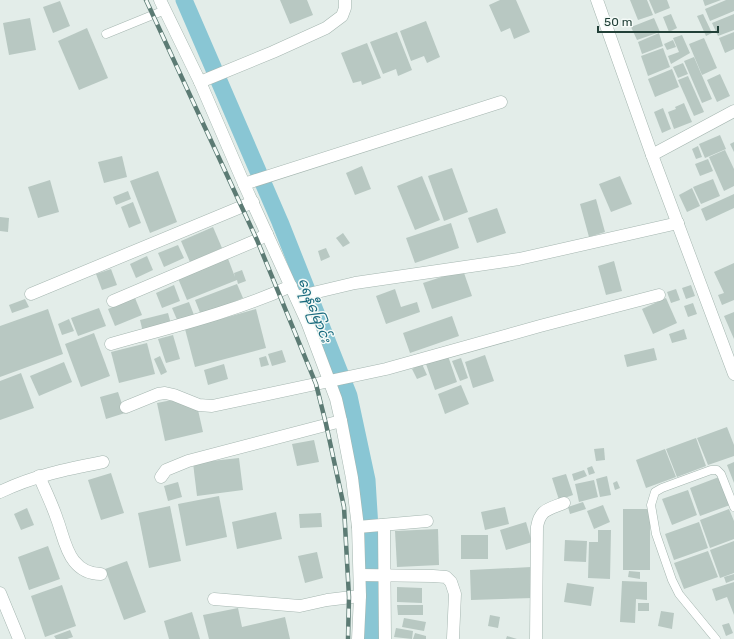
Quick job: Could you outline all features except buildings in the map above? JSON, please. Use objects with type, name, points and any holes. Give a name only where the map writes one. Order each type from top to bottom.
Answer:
[{"type":"street","points":[[200,82],[246,64],[326,28],[342,16],[345,8],[345,0]]},
{"type":"street","points":[[597,0],[652,155],[734,374]]},
{"type":"street","points":[[163,5],[200,82],[252,202],[294,292],[330,382],[341,421],[352,478],[358,527],[360,575],[358,639]]},
{"type":"street","points":[[244,184],[501,102]]},
{"type":"street","points":[[652,155],[734,111]]},
{"type":"street","points":[[31,294],[252,202]]},
{"type":"street","points":[[111,344],[206,317],[278,292],[294,292],[519,259],[678,224]]},
{"type":"street","points":[[113,301],[268,234]]},
{"type":"street","points":[[126,407],[158,394],[165,393],[199,405],[212,406],[330,382],[386,369],[540,326],[659,295]]},
{"type":"street","points":[[161,477],[166,470],[188,461],[341,421]]},
{"type":"street","points":[[0,492],[39,476],[64,469],[103,462]]},
{"type":"street","points":[[39,476],[69,553],[74,562],[87,572],[92,574],[101,574]]},
{"type":"street","points":[[536,639],[537,527],[542,513],[564,503]]},
{"type":"street","points":[[358,527],[428,521]]},
{"type":"street","points":[[384,524],[385,639]]},
{"type":"street","points":[[360,575],[446,577],[455,594],[453,638]]},
{"type":"street","points":[[0,593],[19,639]]},
{"type":"street","points":[[214,599],[300,606],[327,600],[360,596]]},
{"type":"lane","points":[[106,34],[163,5]]},
{"type":"lane","points":[[716,639],[679,594],[672,580],[656,534],[651,505],[655,492],[662,488],[711,470],[717,470],[721,474],[734,507]]},
{"type":"waterway","name":"ရေနီမြောင်း","points":[[184,0],[280,222],[349,396],[367,480],[372,561],[371,639]]},
{"type":"railway","points":[[146,0],[257,240],[316,384],[344,507],[349,597],[348,639]]}]
